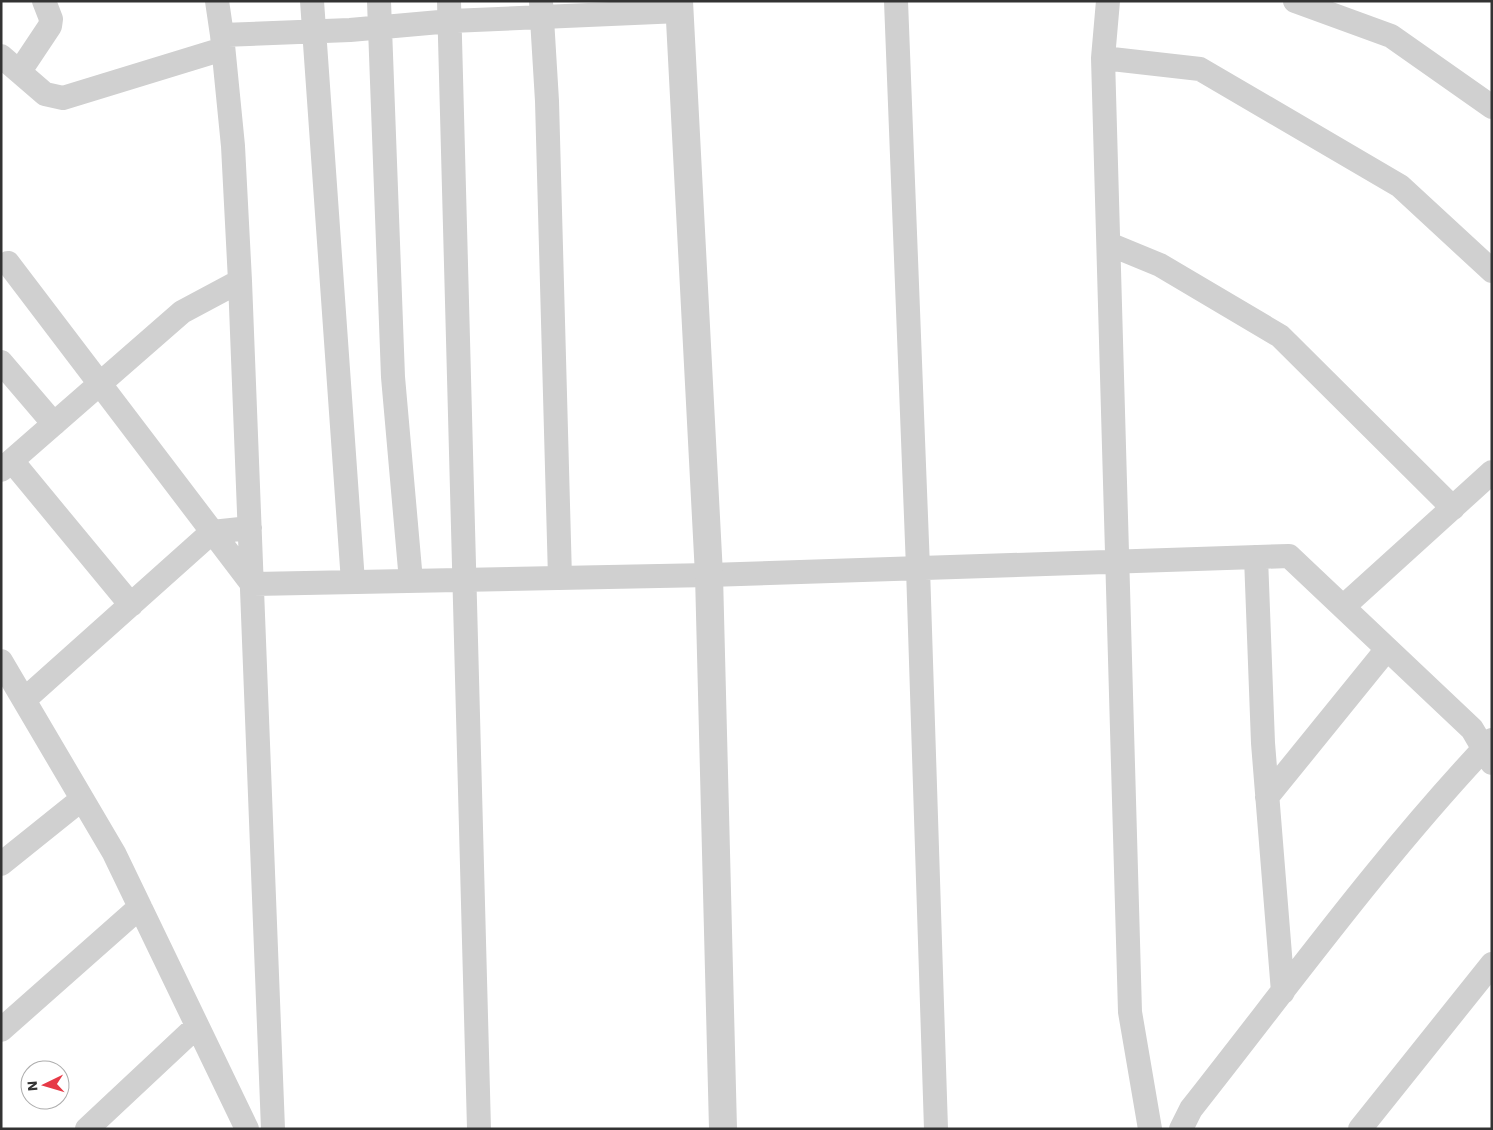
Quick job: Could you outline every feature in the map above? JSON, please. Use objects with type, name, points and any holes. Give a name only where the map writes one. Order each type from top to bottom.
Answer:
[{"type":"street","points":[[20,72],[50,26],[50,19],[44,1]]},
{"type":"street","points":[[217,1],[233,146],[240,281],[274,1129]]},
{"type":"street","points":[[312,1],[353,582]]},
{"type":"street","points":[[379,1],[382,28],[393,377],[411,581]]},
{"type":"street","points":[[896,1],[918,568],[936,1129]]},
{"type":"street","points":[[1108,1],[1103,58],[1130,1012],[1150,1129]]},
{"type":"street","points":[[1295,1],[1391,36],[1492,107]]},
{"type":"street","points":[[1,56],[45,94],[62,98],[222,42],[314,32],[382,28],[450,11],[679,6],[709,575],[723,1129]]},
{"type":"street","points":[[541,9],[547,111],[560,578]]},
{"type":"street","points":[[450,11],[479,1129]]},
{"type":"street","points":[[1103,58],[1200,69],[1400,186],[1492,271]]},
{"type":"street","points":[[1109,244],[1160,265],[1280,336],[1453,508]]},
{"type":"street","points":[[8,263],[252,584]]},
{"type":"street","points":[[131,605],[7,466],[182,312],[240,281]]},
{"type":"street","points":[[1,362],[54,424]]},
{"type":"street","points":[[1343,607],[1492,472]]},
{"type":"street","points":[[24,700],[212,532],[250,528]]},
{"type":"street","points":[[1256,556],[1263,743],[1283,992]]},
{"type":"street","points":[[252,584],[709,575],[1289,556],[1472,729],[1489,751],[1372,877],[1191,1109],[1181,1129]]},
{"type":"street","points":[[1267,797],[1388,649]]},
{"type":"street","points":[[4,674],[24,700],[114,853],[247,1129]]},
{"type":"street","points":[[1,864],[82,798]]},
{"type":"street","points":[[1,1030],[140,906]]},
{"type":"street","points":[[1360,1129],[1492,964]]},
{"type":"street","points":[[87,1129],[197,1026]]}]
